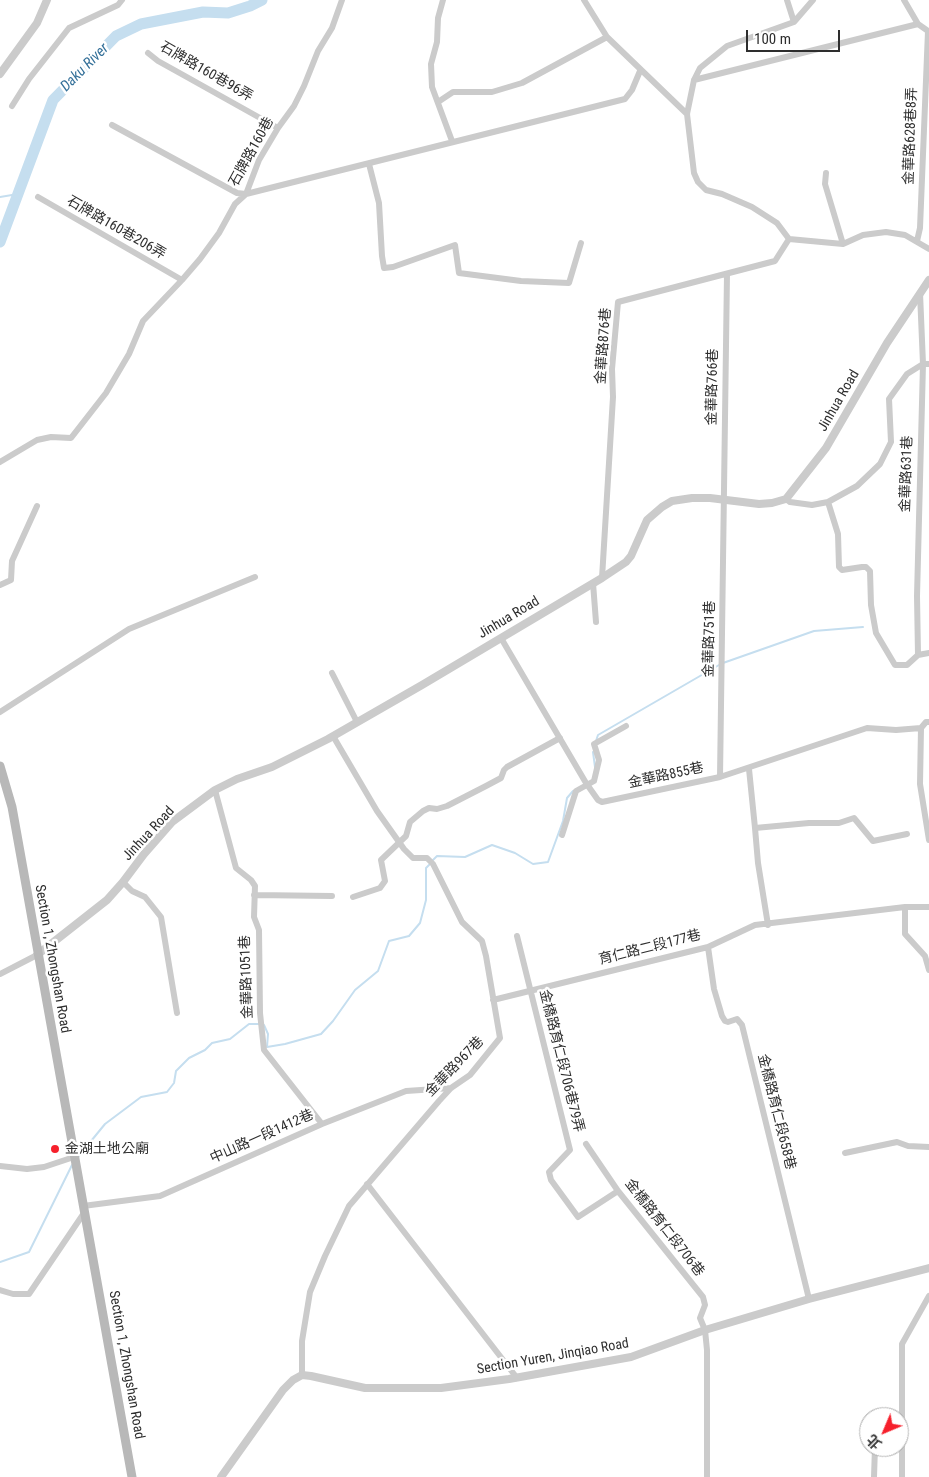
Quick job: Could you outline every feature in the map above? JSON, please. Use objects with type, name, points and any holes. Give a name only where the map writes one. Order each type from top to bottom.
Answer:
[{"type":"main road","name":"Section 1, Zhongshan Road","points":[[0,766],[12,807],[132,1477]]},
{"type":"street","points":[[0,74],[37,23],[47,0]]},
{"type":"street","points":[[12,106],[29,79],[69,28],[118,5],[122,0]]},
{"type":"street","name":"石牌路160巷","points":[[0,462],[37,440],[51,437],[72,438],[106,393],[129,354],[143,321],[182,280],[219,233],[234,204],[246,194],[259,160],[301,93],[318,51],[332,28],[342,0]]},
{"type":"street","points":[[444,0],[438,18],[436,42],[431,64],[432,88],[452,141]]},
{"type":"street","points":[[584,0],[607,38],[687,114]]},
{"type":"street","points":[[787,0],[794,22]]},
{"type":"street","points":[[813,0],[794,22],[727,46],[700,68],[694,80],[687,114],[694,172],[698,182],[706,190],[722,194],[752,208],[777,223],[789,239],[843,244],[864,235],[886,232],[905,235],[929,249]]},
{"type":"street","points":[[904,0],[918,24],[928,32]]},
{"type":"street","points":[[694,80],[918,24]]},
{"type":"street","name":"金華路628巷8弄","points":[[917,241],[920,228],[928,32]]},
{"type":"street","points":[[438,102],[453,92],[492,92],[522,83],[607,38]]},
{"type":"street","name":"石牌路160巷96弄","points":[[148,53],[278,128]]},
{"type":"street","points":[[112,125],[237,193],[246,194],[625,99],[632,90],[640,71]]},
{"type":"street","points":[[369,164],[379,203],[384,268],[393,267],[455,245],[459,273],[521,281],[569,283],[581,243]]},
{"type":"street","points":[[826,173],[825,184],[843,244]]},
{"type":"street","name":"石牌路160巷206弄","points":[[38,197],[182,280]]},
{"type":"street","name":"金華路876巷","points":[[602,578],[613,397],[612,369],[618,302],[775,261],[789,239]]},
{"type":"street","name":"金華路766巷","points":[[724,500],[727,274]]},
{"type":"street","name":"Jinhua Road","points":[[37,954],[107,900],[172,822],[215,790],[237,779],[272,768],[333,736],[602,578],[626,562],[631,556],[648,520],[662,507],[672,501],[692,498],[765,504],[786,499],[826,448],[887,343],[929,280]]},
{"type":"street","name":"金華路631巷","points":[[918,655],[917,586],[926,364],[920,293]]},
{"type":"street","points":[[786,499],[790,502],[812,505],[828,502],[857,486],[880,464],[891,442],[889,399],[907,374],[926,364]]},
{"type":"street","name":"金華路751巷","points":[[720,777],[724,500]]},
{"type":"street","points":[[828,502],[838,534],[839,567],[842,570],[862,567],[870,570],[871,604],[876,633],[895,665],[907,665],[918,655],[929,653]]},
{"type":"street","points":[[0,585],[12,580],[12,561],[37,506]]},
{"type":"street","points":[[0,712],[129,629],[255,577]]},
{"type":"street","points":[[593,583],[596,622]]},
{"type":"street","name":"金華路855巷","points":[[501,638],[586,782],[598,800],[602,802],[749,769],[867,728],[896,730],[921,728]]},
{"type":"street","points":[[332,673],[357,722]]},
{"type":"street","points":[[929,722],[926,722],[921,728],[920,784],[929,840]]},
{"type":"street","points":[[562,836],[576,791],[586,782],[594,781],[599,760],[594,744],[626,726]]},
{"type":"street","name":"金華路967巷","points":[[302,1375],[302,1341],[310,1292],[349,1206],[451,1088],[470,1075],[500,1038],[482,941],[462,922],[433,864],[427,858],[413,858],[404,850],[377,811],[333,736]]},
{"type":"street","points":[[353,898],[380,888],[385,881],[381,860],[406,836],[410,822],[423,811],[429,808],[436,809],[447,806],[491,784],[501,778],[507,767],[560,738]]},
{"type":"street","points":[[749,769],[758,863],[768,925]]},
{"type":"street","name":"金華路1051巷","points":[[215,790],[236,868],[251,880],[255,886],[254,917],[259,930],[260,1013],[264,1050],[322,1124]]},
{"type":"street","points":[[756,828],[809,823],[839,823],[854,818],[873,841],[908,834]]},
{"type":"street","points":[[123,882],[132,891],[145,897],[161,918],[177,1013]]},
{"type":"street","points":[[254,895],[332,896]]},
{"type":"street","points":[[905,907],[905,934],[926,956],[929,970]]},
{"type":"street","name":"育仁路二段177巷","points":[[493,1000],[708,948],[755,925],[768,925],[905,907],[929,907]]},
{"type":"street","name":"金橋路育仁段706巷79弄","points":[[517,936],[570,1150],[549,1172],[551,1180],[578,1217],[618,1191]]},
{"type":"street","name":"金橋路育仁段658巷","points":[[708,948],[714,989],[722,1016],[725,1021],[737,1019],[742,1024],[809,1299]]},
{"type":"street","points":[[0,974],[37,954]]},
{"type":"street","name":"中山路一段1412巷","points":[[83,1210],[160,1196],[322,1124],[406,1091],[451,1088]]},
{"type":"street","points":[[845,1153],[897,1142],[908,1146],[929,1147]]},
{"type":"street","name":"金橋路育仁段706巷","points":[[586,1144],[618,1191],[702,1297],[706,1305],[700,1318],[705,1330]]},
{"type":"street","points":[[0,1166],[27,1169],[44,1167],[74,1158]]},
{"type":"street","points":[[367,1184],[517,1378]]},
{"type":"street","points":[[0,1290],[13,1294],[29,1294],[83,1210]]},
{"type":"street","name":"Section Yuren, Jinqiao Road","points":[[302,1375],[364,1388],[441,1388],[517,1378],[630,1357],[705,1330],[809,1299],[929,1268]]},
{"type":"street","points":[[901,1407],[902,1344],[929,1296]]},
{"type":"street","points":[[705,1330],[707,1350],[708,1477]]},
{"type":"street","points":[[221,1477],[282,1390],[302,1375]]},
{"type":"street","points":[[874,1477],[875,1457]]},
{"type":"street","points":[[901,1457],[902,1477]]},
{"type":"waterway","name":"Daku River","points":[[0,242],[53,100],[116,36],[141,24],[203,12],[228,13],[262,0]]},
{"type":"waterway","points":[[0,197],[18,194]]},
{"type":"waterway","points":[[723,663],[814,631],[863,627]]},
{"type":"waterway","points":[[596,741],[598,735],[719,665]]},
{"type":"waterway","points":[[593,752],[595,767]]},
{"type":"waterway","points":[[433,860],[437,856],[465,857],[492,845],[515,853],[533,864],[548,862],[563,821],[567,798],[573,791]]},
{"type":"waterway","points":[[264,1025],[268,1034],[267,1047],[321,1034],[333,1021],[355,990],[378,971],[389,941],[409,936],[420,923],[426,900],[426,868],[430,864]]},
{"type":"waterway","points":[[78,1157],[105,1124],[141,1097],[167,1092],[174,1083],[176,1071],[189,1058],[205,1050],[212,1043],[230,1039],[249,1024],[260,1024]]},
{"type":"waterway","points":[[0,1262],[29,1252],[72,1165]]},
{"type":"place","name":"金湖土地公廟","points":[[55,1149]]}]
